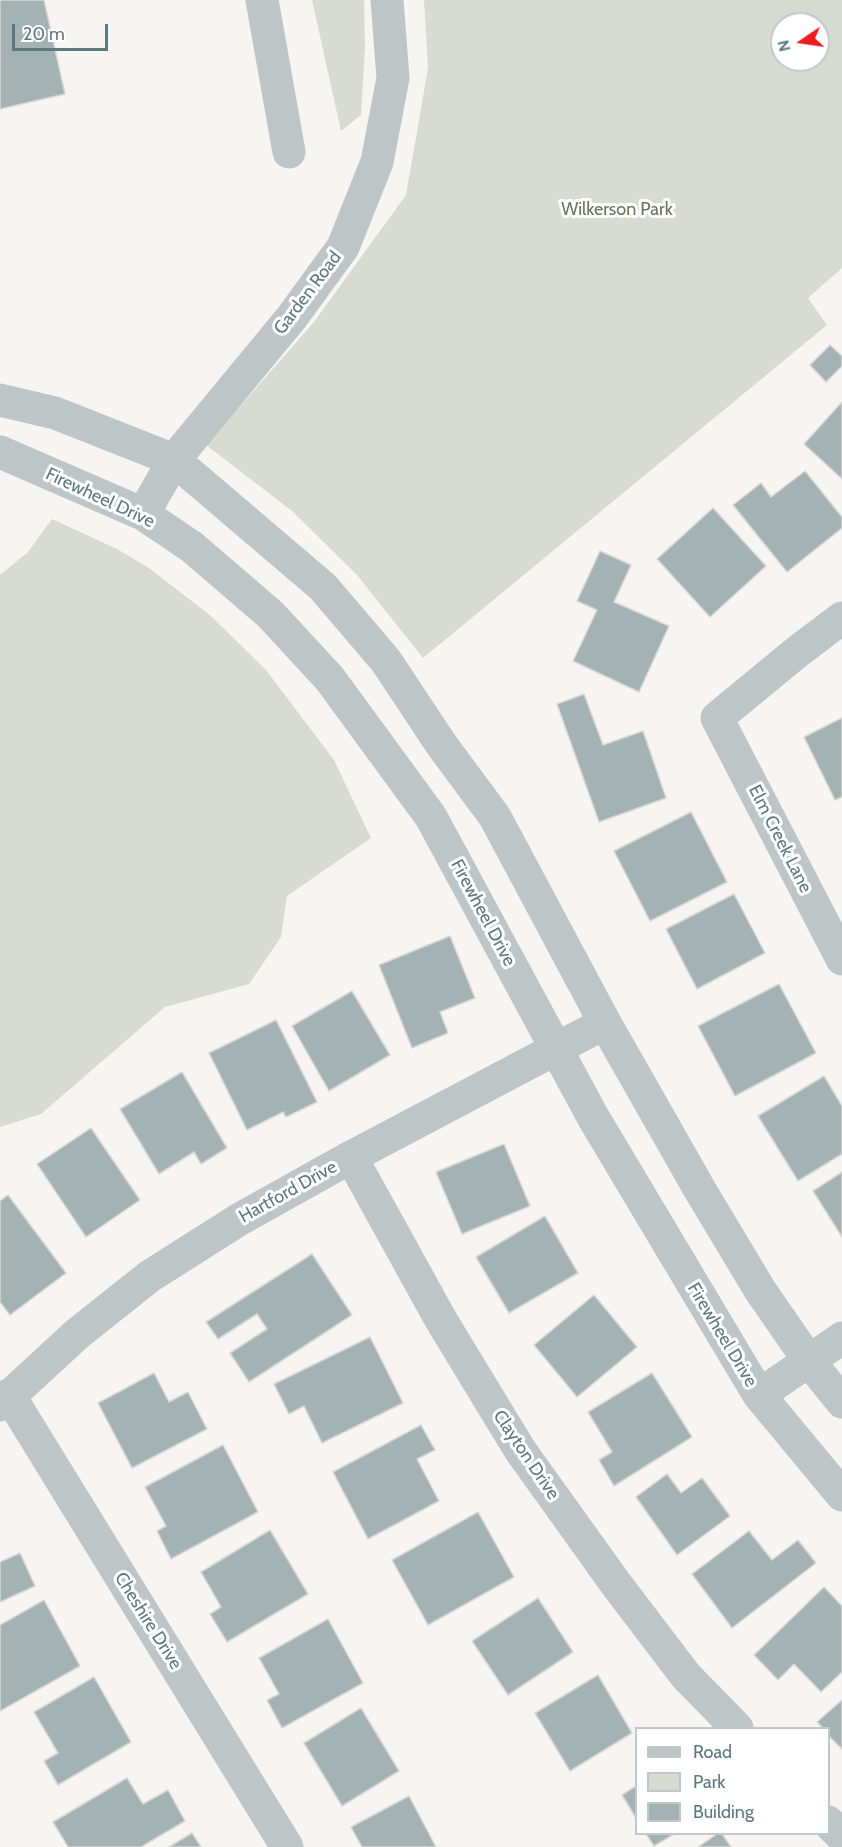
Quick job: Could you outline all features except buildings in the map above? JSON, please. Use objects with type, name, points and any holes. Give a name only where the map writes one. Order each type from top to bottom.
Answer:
[{"type":"street","points":[[261,0],[289,152]]},
{"type":"street","name":"Garden Road","points":[[142,514],[174,460],[292,317],[343,247],[377,162],[393,78],[387,0]]},
{"type":"street","points":[[0,400],[55,413],[174,460],[323,587],[386,661],[441,744],[495,818],[605,1023],[760,1290],[809,1361],[842,1402]]},
{"type":"street","name":"Firewheel Drive","points":[[0,452],[142,514],[192,547],[271,615],[330,679],[431,818],[593,1117],[759,1395],[842,1495]]},
{"type":"street","name":"Elm Creek Lane","points":[[842,618],[717,718],[842,959]]},
{"type":"street","name":"Hartford Drive","points":[[5,1400],[77,1334],[150,1276],[240,1219],[351,1157],[605,1023]]},
{"type":"street","name":"Clayton Drive","points":[[351,1157],[441,1320],[520,1450],[616,1584],[686,1676],[736,1727]]},
{"type":"street","points":[[759,1395],[842,1338]]},
{"type":"street","name":"Cheshire Drive","points":[[5,1400],[287,1847]]},
{"type":"street","points":[[830,1824],[842,1836]]},
{"type":"green space","points":[[312,0],[364,0],[365,48],[361,115],[341,131]]},
{"type":"green space","name":"Wilkerson Park","points":[[424,0],[842,0],[842,268],[808,298],[827,325],[423,658],[357,575],[292,511],[206,445],[314,322],[406,195],[428,68]]},
{"type":"green space","points":[[52,519],[117,549],[149,568],[211,616],[266,670],[334,760],[371,838],[287,896],[281,937],[249,984],[165,1007],[41,1114],[0,1127],[0,575],[28,552]]}]
